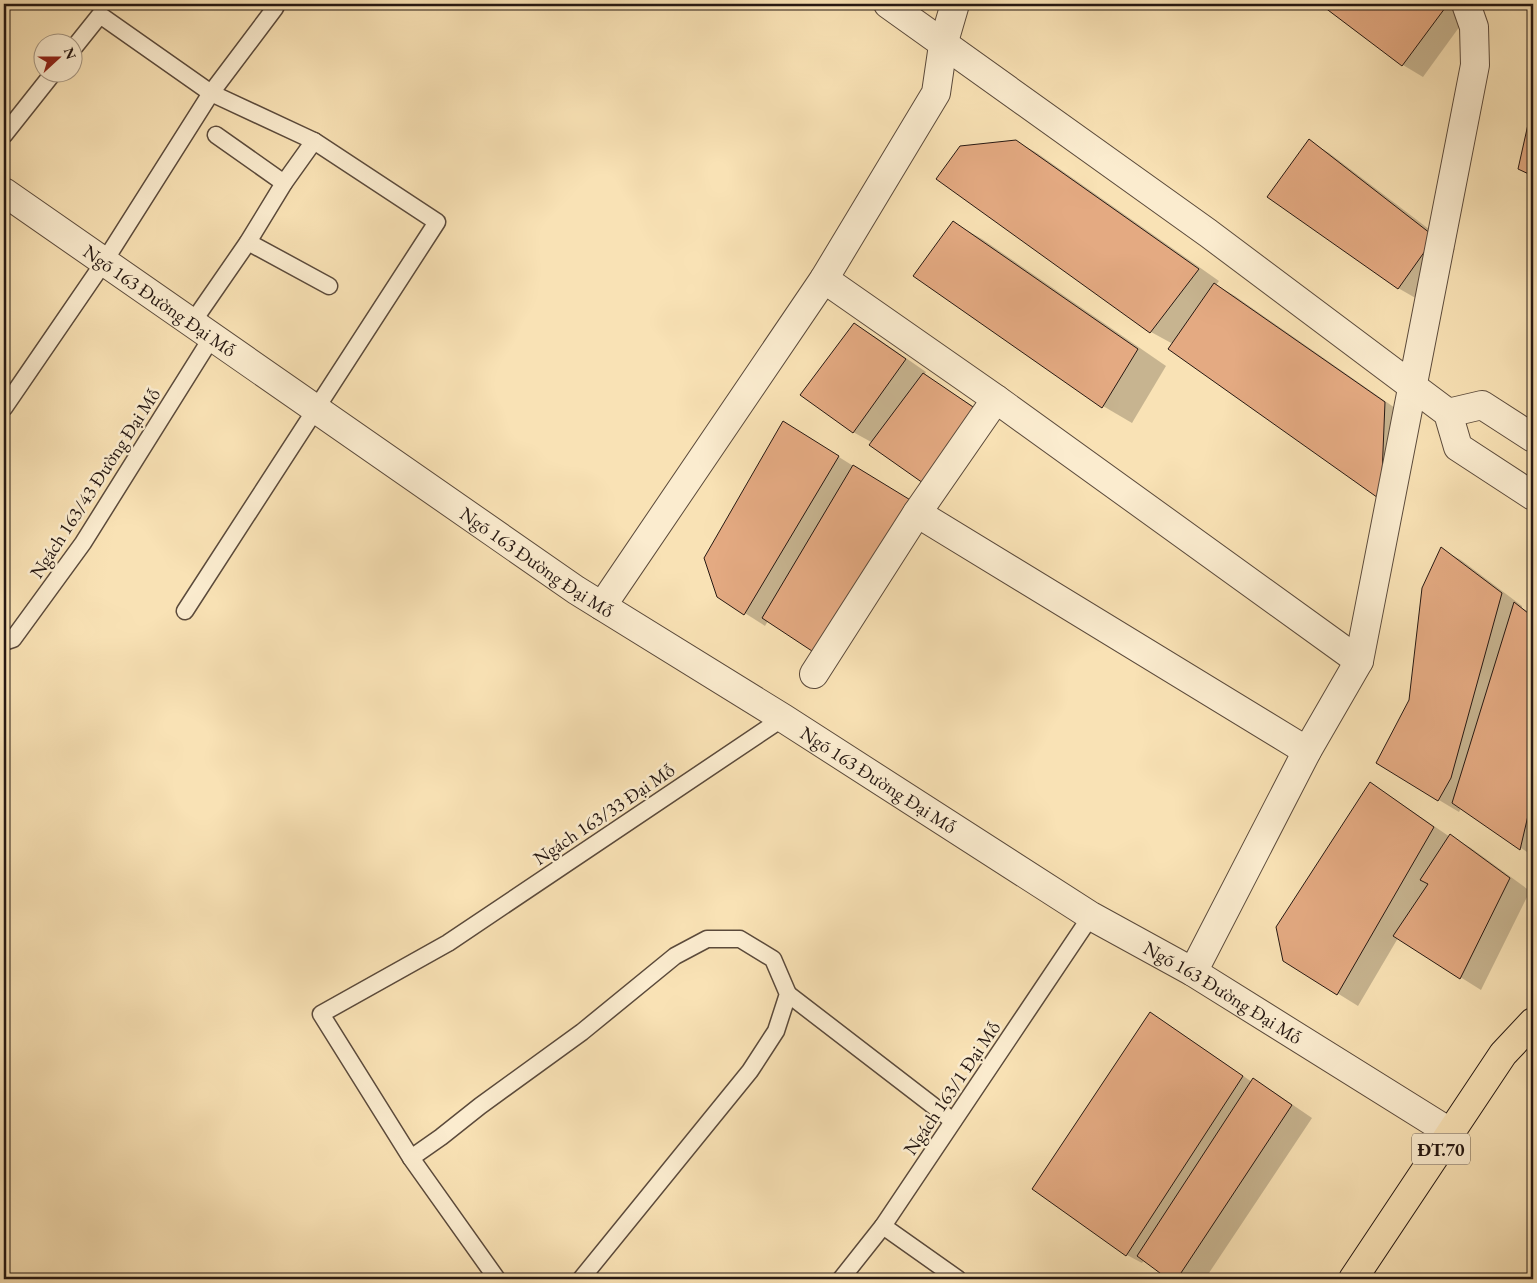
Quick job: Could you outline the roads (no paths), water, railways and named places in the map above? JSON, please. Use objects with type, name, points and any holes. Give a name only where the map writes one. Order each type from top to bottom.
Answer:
[{"type":"main road","name":"ĐT.70","points":[[1353,1279],[1503,1054],[1533,1022]]},
{"type":"street","points":[[888,4],[916,12],[943,45],[1208,233],[1413,386],[1448,413],[1458,447],[1533,496]]},
{"type":"street","points":[[602,606],[824,279],[936,93],[943,45],[955,4]]},
{"type":"street","points":[[1192,972],[1307,751],[1359,661],[1475,65],[1474,27],[1466,4]]},
{"type":"street","name":"Ngõ 163 Đường Đại Mỗ","points":[[4,192],[576,590],[783,718],[1091,916],[1192,972],[1452,1133]]},
{"type":"street","points":[[824,279],[996,399],[1359,661]]},
{"type":"street","points":[[814,674],[917,513],[996,399]]},
{"type":"street","points":[[1448,413],[1482,405],[1533,438]]},
{"type":"street","points":[[917,513],[1307,751]]},
{"type":"lane","points":[[4,408],[104,262],[211,93],[275,8],[272,4]]},
{"type":"lane","points":[[82,38],[100,16],[211,93],[314,141],[437,222],[185,611]]},
{"type":"lane","points":[[4,135],[46,82]]},
{"type":"lane","points":[[216,136],[284,183]]},
{"type":"lane","name":"Ngách 163/43 Đường Đại Mỗ","points":[[4,642],[13,639],[83,543],[202,330],[248,242],[284,183],[314,141]]},
{"type":"lane","points":[[248,242],[329,286]]},
{"type":"lane","name":"Ngách 163/33 Đại Mỗ","points":[[411,1158],[321,1014],[448,943],[783,718]]},
{"type":"lane","name":"Ngách 163/1 Đại Mỗ","points":[[841,1279],[883,1226],[1091,916]]},
{"type":"lane","points":[[497,1279],[411,1158],[582,1032],[675,956],[707,939],[740,939],[773,959],[788,994],[953,1121]]},
{"type":"lane","points":[[581,1279],[750,1071],[776,1031],[788,994]]},
{"type":"lane","points":[[883,1226],[958,1279]]}]
